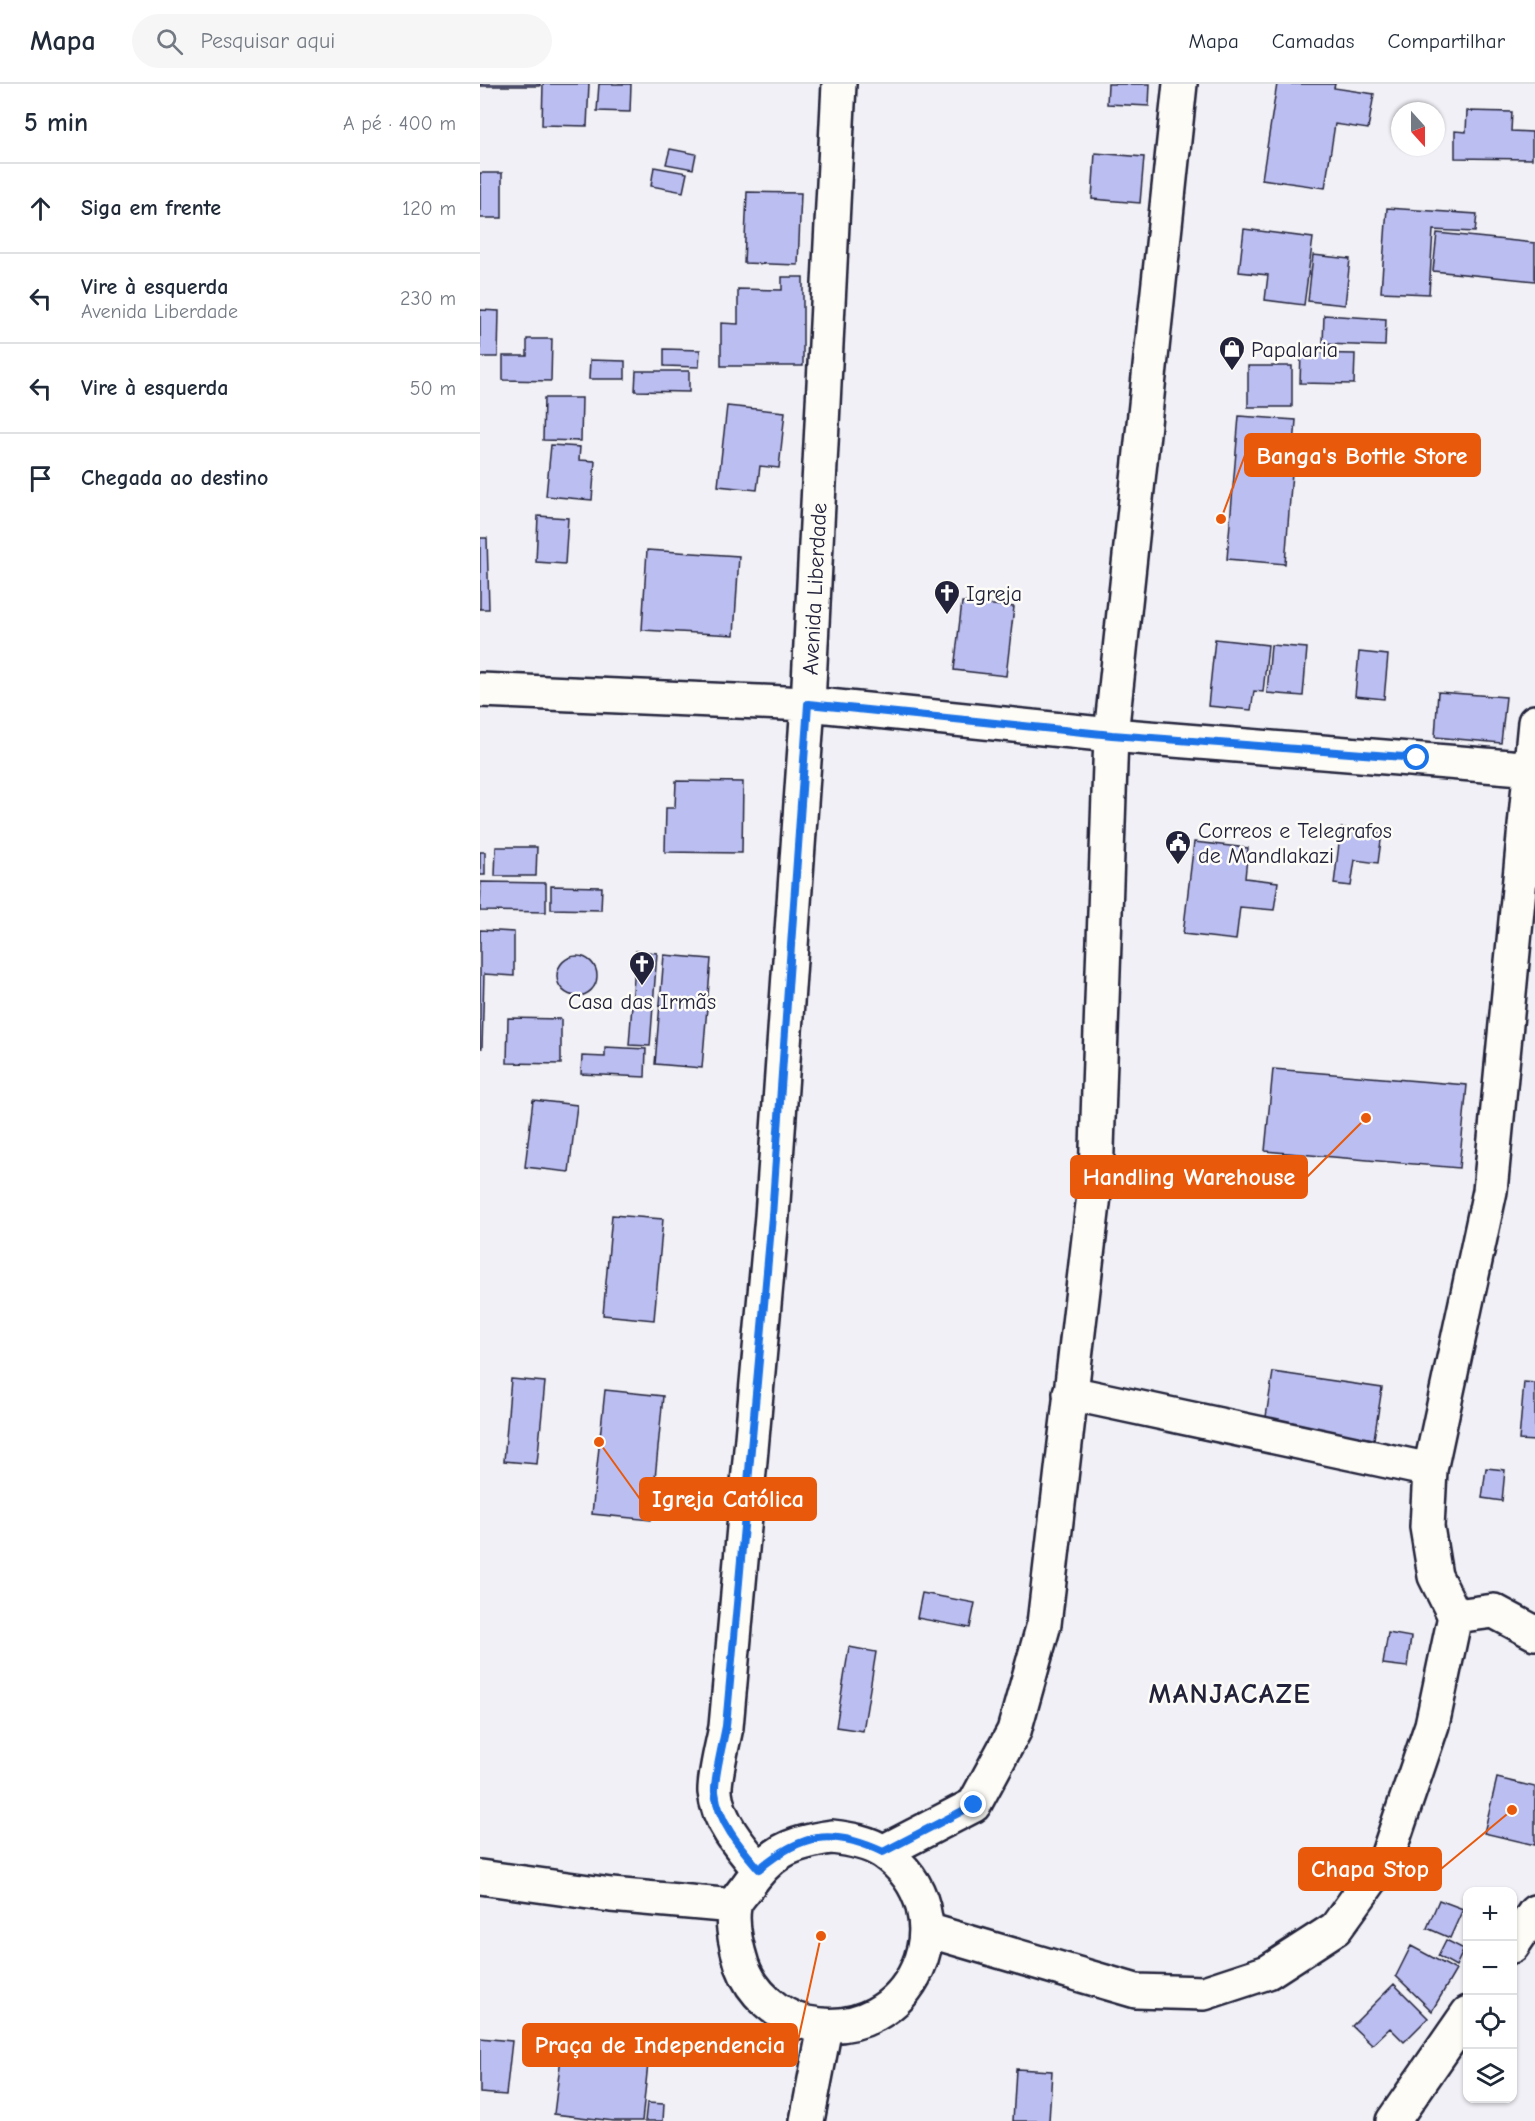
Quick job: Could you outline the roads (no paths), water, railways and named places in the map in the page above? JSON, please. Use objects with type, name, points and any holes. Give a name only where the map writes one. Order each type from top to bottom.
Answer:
[{"type":"street","name":"Avenida Liberdade","points":[[759,1869],[729,1829],[720,1812],[715,1791],[726,1726],[772,1216],[808,704],[839,84]]},
{"type":"street","points":[[883,1852],[974,1805],[1014,1731],[1044,1624],[1096,1178],[1112,735],[1180,84]]},
{"type":"street","points":[[480,690],[808,704],[1112,735],[1533,769]]},
{"type":"street","points":[[927,1930],[1136,1991],[1204,1993],[1268,1972],[1336,1928],[1387,1857],[1432,1725],[1455,1616],[1435,1576],[1427,1527],[1430,1470],[1490,1191],[1533,769],[1535,723]]},
{"type":"street","points":[[1070,1393],[1430,1470]]},
{"type":"street","points":[[1455,1616],[1494,1611],[1535,1634]]},
{"type":"street","points":[[832,1837],[858,1840],[883,1852],[906,1872],[921,1900],[927,1930],[922,1961],[908,1989],[885,2010],[857,2023],[825,2027],[794,2020],[766,2003],[747,1977],[736,1947],[734,1906],[759,1869],[780,1852],[804,1840],[832,1837]]},
{"type":"street","points":[[480,1877],[611,1895],[734,1906]]},
{"type":"street","points":[[1515,1941],[1535,1912]]},
{"type":"street","points":[[1393,2121],[1463,2019]]},
{"type":"street","points":[[807,2121],[825,2027]]},
{"type":"place","name":"Papalaria","points":[[1232,372]]},
{"type":"place","name":"Banga's Bottle Store","points":[[1221,519]]},
{"type":"place","name":"Igreja","points":[[947,616]]},
{"type":"place","name":"Correos e Telegrafos de Mandlakazi","points":[[1178,866]]},
{"type":"place","name":"Casa das Irmãs","points":[[642,987]]},
{"type":"place","name":"Handling Warehouse","points":[[1366,1118]]},
{"type":"place","name":"Igreja Católica","points":[[599,1442]]},
{"type":"place","name":"Chapa Stop","points":[[1512,1810]]},
{"type":"place","name":"Praça de Independencia","points":[[821,1936]]},
{"type":"district","name":"MANJACAZE","points":[[1230,1693]]}]
